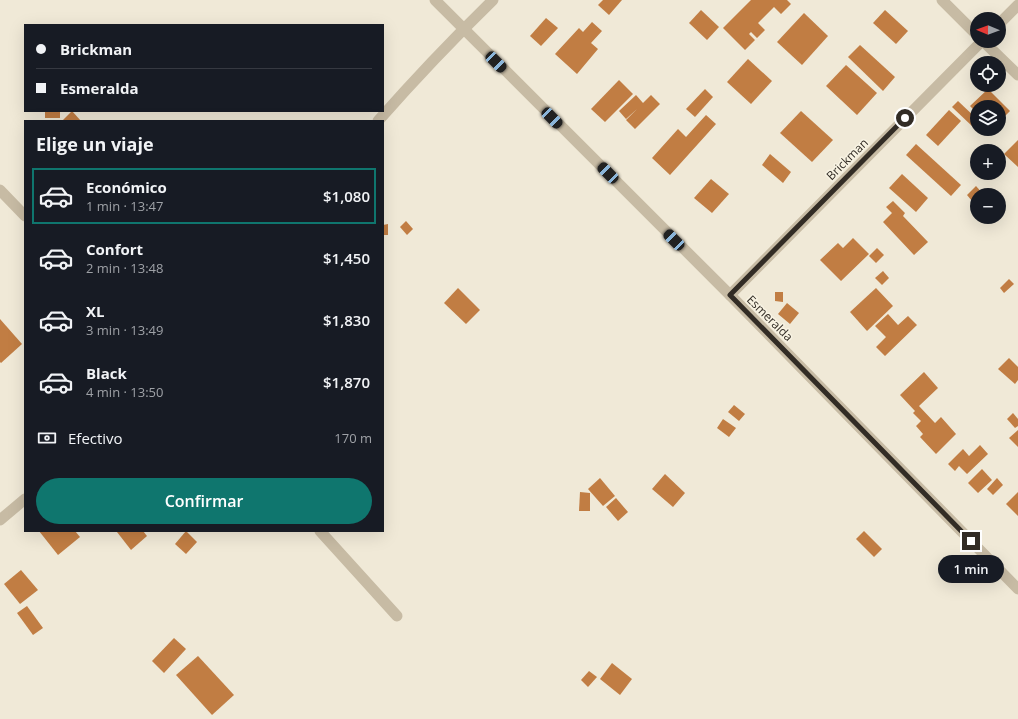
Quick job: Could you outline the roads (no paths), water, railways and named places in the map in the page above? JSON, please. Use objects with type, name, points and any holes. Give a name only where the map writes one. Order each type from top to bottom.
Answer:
[{"type":"street","name":"Esmeralda","points":[[435,0],[1017,585]]},
{"type":"street","points":[[379,120],[413,81],[493,0]]},
{"type":"street","points":[[942,0],[970,28]]},
{"type":"street","points":[[1006,17],[1018,5]]},
{"type":"street","name":"Brickman","points":[[730,295],[976,48]]},
{"type":"street","points":[[990,48],[1018,75]]},
{"type":"street","points":[[0,190],[24,215]]},
{"type":"street","points":[[0,520],[24,500]]},
{"type":"street","points":[[321,532],[397,616]]}]
